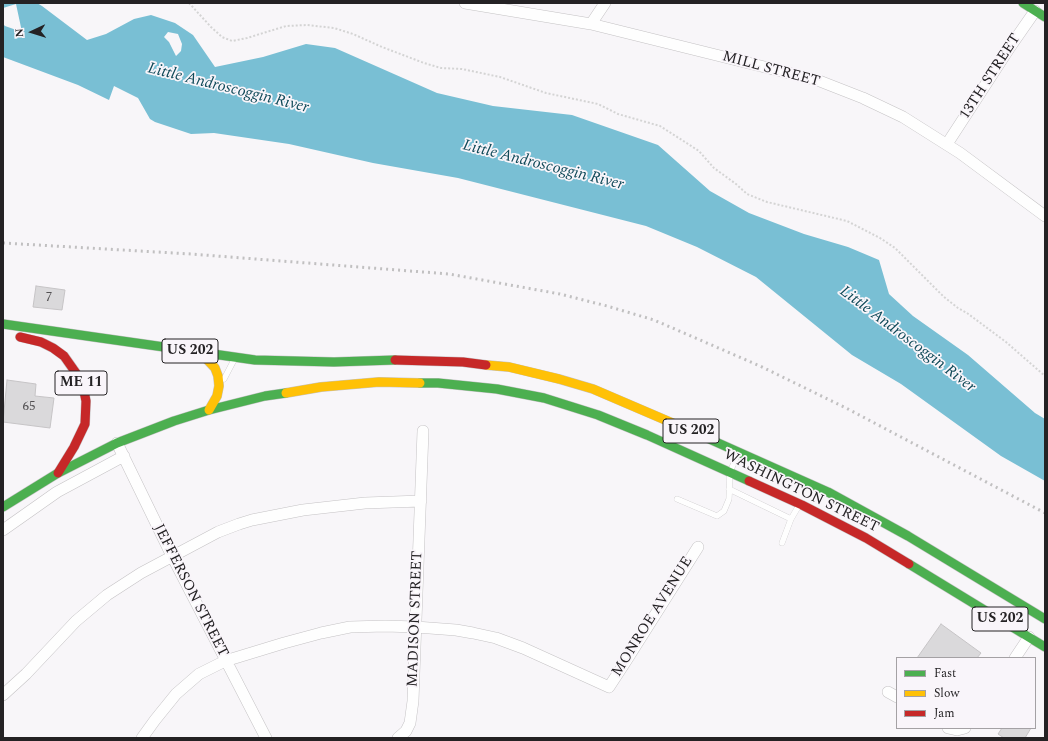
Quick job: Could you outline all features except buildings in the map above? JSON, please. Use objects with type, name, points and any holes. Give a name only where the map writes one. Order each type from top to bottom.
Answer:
[{"type":"main road","points":[[1023,3],[1045,17]]},
{"type":"main road","name":"US 202","points":[[3,324],[139,342],[255,360],[412,360],[463,362],[508,368],[559,379],[593,389],[644,410],[828,492],[908,536],[1045,619]]},
{"type":"main road","name":"ME 11","points":[[9,335],[41,342],[64,356],[76,373],[84,391],[86,401],[85,424],[74,447],[58,473]]},
{"type":"main road","points":[[200,352],[215,368],[220,386],[217,396],[209,410]]},
{"type":"main road","name":"WASHINGTON STREET","points":[[3,507],[58,473],[117,443],[157,427],[209,410],[265,396],[321,387],[379,382],[458,384],[520,393],[566,404],[647,435],[730,472],[800,504],[866,538],[1045,647]]},
{"type":"street","name":"MILL STREET","points":[[465,3],[591,24],[817,80],[875,103],[903,117],[947,144],[1045,216]]},
{"type":"street","points":[[591,24],[605,3]]},
{"type":"street","name":"13TH STREET","points":[[947,144],[1035,11]]},
{"type":"street","name":"MADISON STREET","points":[[400,736],[410,723],[412,713],[423,431]]},
{"type":"street","name":"JEFFERSON STREET","points":[[117,443],[225,661],[266,738]]},
{"type":"street","points":[[3,530],[57,492],[124,456]]},
{"type":"street","points":[[3,695],[26,674],[86,612],[107,595],[141,573],[218,532],[239,524],[268,516],[323,507],[421,500]]},
{"type":"street","name":"MONROE AVENUE","points":[[416,627],[456,630],[496,638],[538,654],[609,687],[698,547]]},
{"type":"street","points":[[142,738],[176,694],[199,674],[225,661],[335,629],[367,626],[416,627]]},
{"type":"street","points":[[1017,657],[1029,638]]},
{"type":"lane","points":[[220,386],[236,357]]},
{"type":"lane","points":[[677,499],[717,516],[724,511],[729,498],[730,472],[738,452]]},
{"type":"lane","points":[[729,489],[791,519]]},
{"type":"lane","points":[[782,543],[791,519],[800,504]]},
{"type":"path","points":[[189,3],[222,37],[232,41],[292,25],[307,24],[334,28],[353,34],[424,63],[441,68],[462,69],[500,77],[546,93],[598,104],[618,114],[660,126],[699,151],[714,168],[747,194],[767,202],[847,221],[895,248],[944,297],[1000,338],[1045,376]]},
{"type":"water","name":"Little Androscoggin River","points":[[3,3],[37,3],[87,40],[106,34],[134,19],[151,15],[175,23],[193,35],[215,67],[263,57],[306,44],[335,48],[437,93],[493,106],[572,115],[658,145],[710,191],[749,213],[804,234],[848,247],[879,260],[889,294],[913,316],[968,355],[1035,413],[1045,419],[1045,481],[1001,456],[901,384],[852,355],[756,277],[697,247],[646,226],[458,178],[373,163],[289,144],[214,133],[191,134],[155,122],[150,119],[138,98],[114,86],[109,100],[78,85],[3,57],[3,24],[22,32],[16,4],[3,8]],"holes":[[[168,32],[178,34],[182,44],[181,51],[176,56],[169,42],[164,37]]]},
{"type":"railway","points":[[3,243],[191,254],[449,274],[560,294],[607,306],[654,320],[760,366],[846,408],[1045,513]]},
{"type":"traffic: fast","points":[[1023,3],[1045,17]]},
{"type":"traffic: fast","points":[[3,324],[255,360],[334,362],[395,360]]},
{"type":"traffic: fast","points":[[420,383],[438,383],[497,389],[544,398],[598,415],[647,435],[749,481]]},
{"type":"traffic: fast","points":[[3,507],[58,473],[117,443],[174,421],[209,410],[265,396],[286,393]]},
{"type":"traffic: fast","points":[[698,434],[828,492],[908,536],[1045,619]]},
{"type":"traffic: fast","points":[[909,564],[1045,647]]},
{"type":"traffic: slow","points":[[200,352],[215,368],[218,376],[219,386],[217,396],[209,410]]},
{"type":"traffic: slow","points":[[486,365],[509,367],[593,389],[698,434]]},
{"type":"traffic: slow","points":[[286,393],[321,387],[379,382],[420,383]]},
{"type":"traffic: jam","points":[[20,337],[41,342],[64,356],[76,373],[84,391],[86,401],[85,424],[74,447],[58,473]]},
{"type":"traffic: jam","points":[[395,360],[463,362],[486,365]]},
{"type":"traffic: jam","points":[[749,481],[802,505],[866,538],[909,564]]}]
